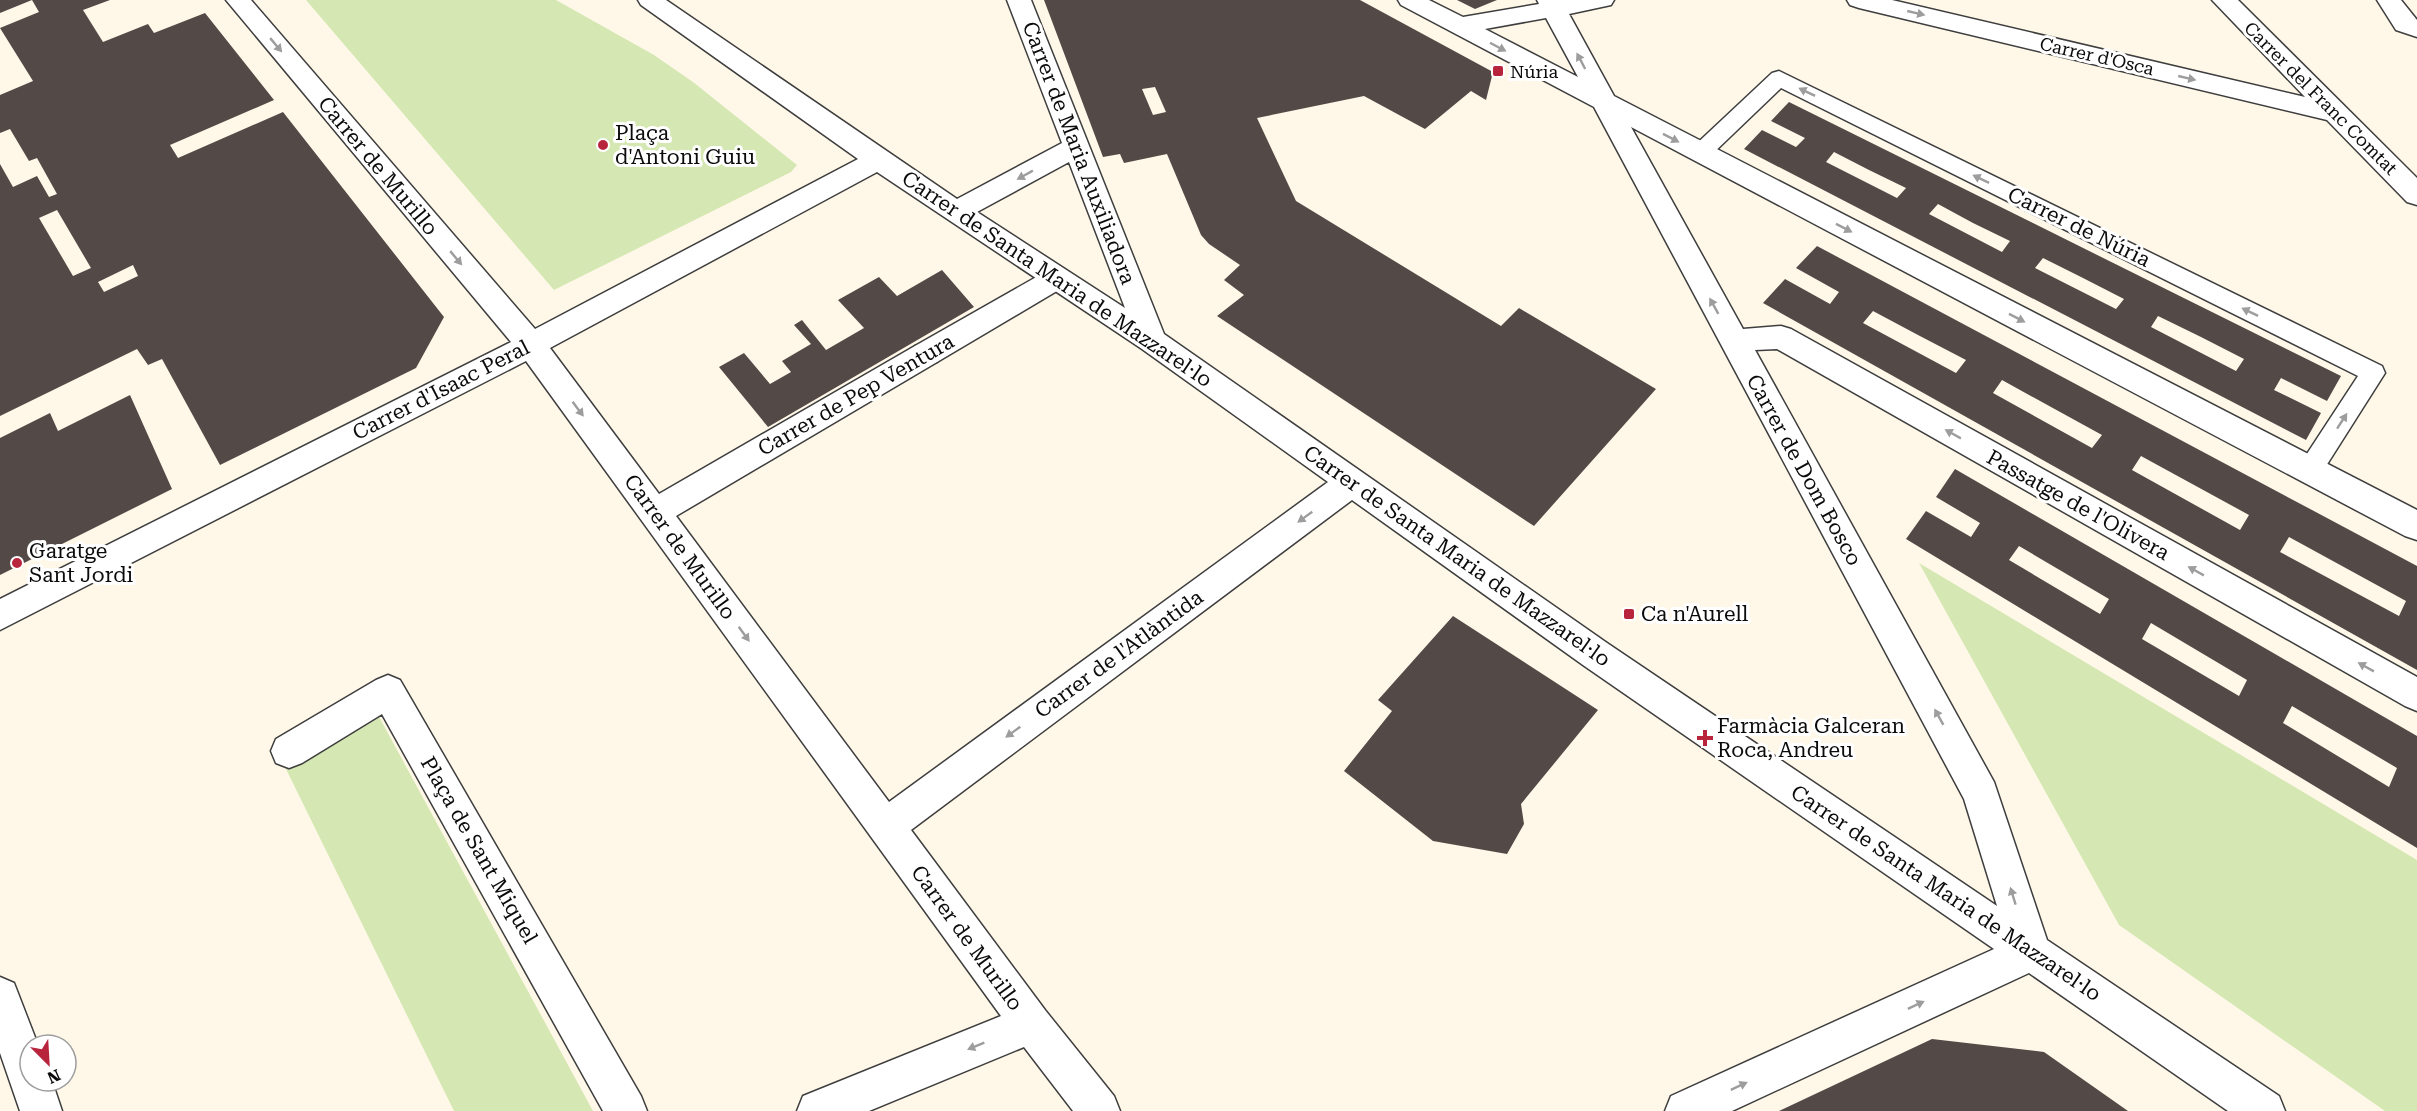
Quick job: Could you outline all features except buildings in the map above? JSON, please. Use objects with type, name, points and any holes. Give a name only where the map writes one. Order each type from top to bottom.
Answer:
[{"type":"street","name":"Carrer de Murillo","points":[[238,0],[531,345],[1030,1024],[1099,1111]]},
{"type":"street","name":"Carrer de Santa Maria de Mazzarel·lo","points":[[650,0],[878,160],[1152,340],[1605,660],[2264,1111]]},
{"type":"street","name":"Carrer de Maria Auxiliadora","points":[[1018,0],[1152,340]]},
{"type":"street","points":[[1410,0],[2417,526]]},
{"type":"street","points":[[1459,26],[1551,4],[1602,0]]},
{"type":"street","name":"Carrer d'Osca","points":[[1859,0],[2335,113]]},
{"type":"street","name":"Carrer del Franc Comtat","points":[[2224,0],[2417,195]]},
{"type":"street","points":[[2389,0],[2405,24],[2417,29]]},
{"type":"street","name":"Carrer de Dom Bosco","points":[[1551,4],[1981,794],[2031,952]]},
{"type":"street","points":[[957,212],[1077,147]]},
{"type":"street","name":"Carrer d'Isaac Peral","points":[[0,615],[531,345],[878,160]]},
{"type":"street","name":"Carrer de Pep Ventura","points":[[655,512],[1057,278]]},
{"type":"street","name":"Passatge de l'Olivera","points":[[1734,341],[1781,337],[2417,695]]},
{"type":"street","name":"Carrer de l'Atlàntida","points":[[885,827],[1352,482]]},
{"type":"street","name":"Plaça de Sant Miquel","points":[[288,751],[388,691],[627,1111]]},
{"type":"street","points":[[1686,1111],[2031,952]]},
{"type":"street","points":[[0,997],[18,1047]]},
{"type":"street","points":[[818,1111],[1030,1024]]},
{"type":"street","points":[[35,1093],[41,1111]]},
{"type":"lane","name":"Carrer de Núria","points":[[1700,153],[1779,78],[2373,373],[2310,470]]},
{"type":"green space","name":"Plaça d'Antoni Guiu","points":[[306,0],[556,0],[654,55],[693,82],[797,165],[791,172],[554,290]]},
{"type":"green space","points":[[1919,563],[2417,860],[2417,1111],[2385,1111],[2119,925]]},
{"type":"green space","points":[[377,713],[593,1111],[454,1111],[285,767]]},
{"type":"place","name":"Núria","points":[[1498,71]]},
{"type":"place","name":"Plaça d'Antoni Guiu","points":[[603,145]]},
{"type":"place","name":"Garatge Sant Jordi","points":[[17,563]]},
{"type":"place","name":"Ca n'Aurell","points":[[1629,614]]},
{"type":"place","name":"Farmàcia Galceran Roca, Andreu","points":[[1705,738]]}]
